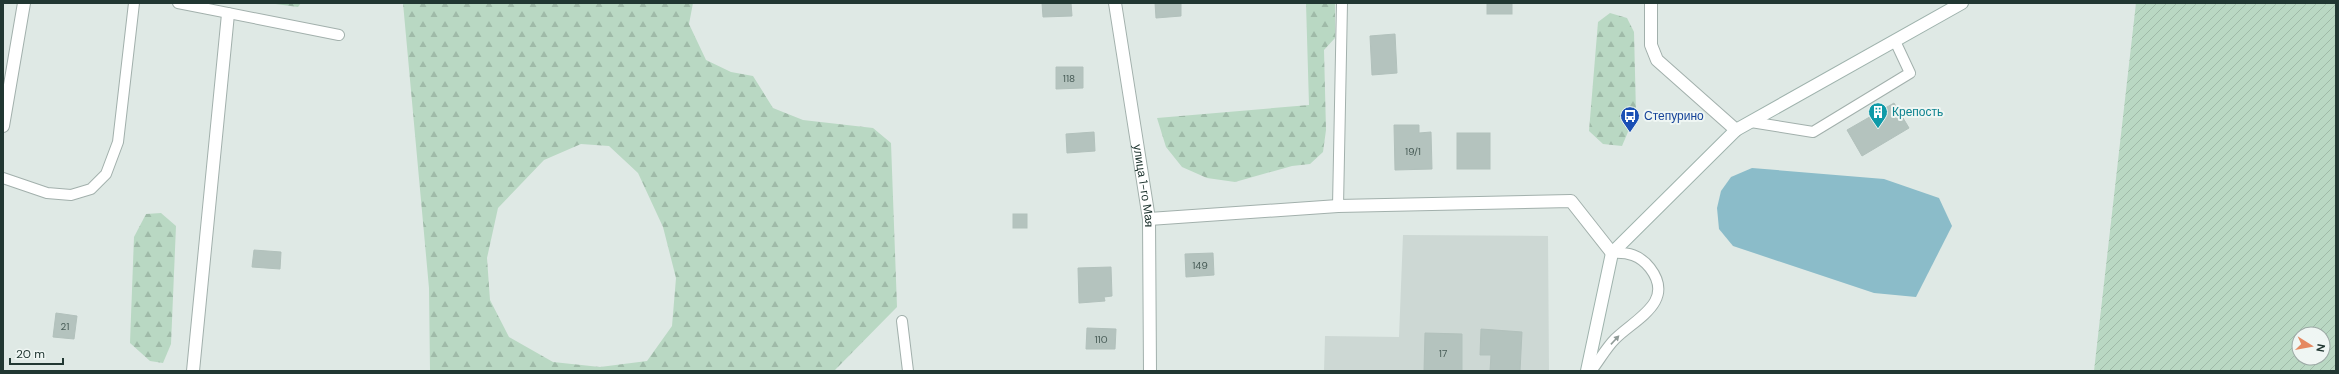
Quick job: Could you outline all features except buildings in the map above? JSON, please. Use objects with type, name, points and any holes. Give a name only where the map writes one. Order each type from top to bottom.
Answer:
[{"type":"street","points":[[3,126],[24,3]]},
{"type":"street","name":"улица 1-го Мая","points":[[1115,3],[1149,218],[1150,371]]},
{"type":"street","points":[[1650,3],[1651,45],[1657,60],[1736,130]]},
{"type":"street","points":[[1587,371],[1612,254],[1736,130],[1962,3]]},
{"type":"street","points":[[192,371],[228,14]]},
{"type":"street","points":[[1149,218],[1338,206],[1572,201],[1612,254]]},
{"type":"lane","points":[[3,178],[47,193],[71,195],[91,189],[106,174],[118,142],[134,3]]},
{"type":"lane","points":[[178,3],[339,35]]},
{"type":"lane","points":[[1338,206],[1342,3]]},
{"type":"lane","points":[[1750,122],[1813,132],[1910,73],[1895,41]]},
{"type":"lane","points":[[1591,371],[1614,340],[1653,307],[1657,296],[1657,284],[1653,272],[1646,262],[1636,256],[1624,253],[1612,254]]},
{"type":"lane","points":[[902,321],[908,371]]},
{"type":"shaded area","points":[[1403,235],[1548,236],[1549,371],[1324,371],[1325,336],[1399,337]]},
{"type":"green space","points":[[268,3],[301,3],[298,7]]},
{"type":"green space","points":[[403,3],[693,3],[689,24],[706,60],[731,72],[753,76],[773,108],[803,120],[873,128],[891,143],[897,307],[834,371],[430,371],[429,288]],"holes":[[[581,144],[609,146],[638,173],[663,227],[676,278],[672,326],[647,361],[600,367],[553,362],[509,337],[490,300],[487,258],[498,208],[544,160]]]},
{"type":"green space","points":[[1306,3],[1335,3],[1335,38],[1324,50],[1326,130],[1323,152],[1310,164],[1292,166],[1235,182],[1207,178],[1182,167],[1166,147],[1157,118],[1309,105]]},
{"type":"green space","points":[[2136,3],[2336,3],[2336,371],[2094,371]]},
{"type":"green space","points":[[1610,13],[1627,18],[1634,32],[1636,113],[1622,146],[1603,144],[1589,131],[1598,22]]},
{"type":"green space","points":[[161,213],[176,226],[171,344],[163,363],[150,361],[130,343],[134,237],[146,214]]},
{"type":"water","points":[[1752,168],[1884,179],[1939,198],[1952,226],[1916,297],[1874,293],[1733,246],[1719,229],[1717,208],[1721,191],[1731,177]]},
{"type":"place","name":"Крепость","points":[[1878,129]]},
{"type":"place","name":"Степурино","points":[[1630,133]]}]
